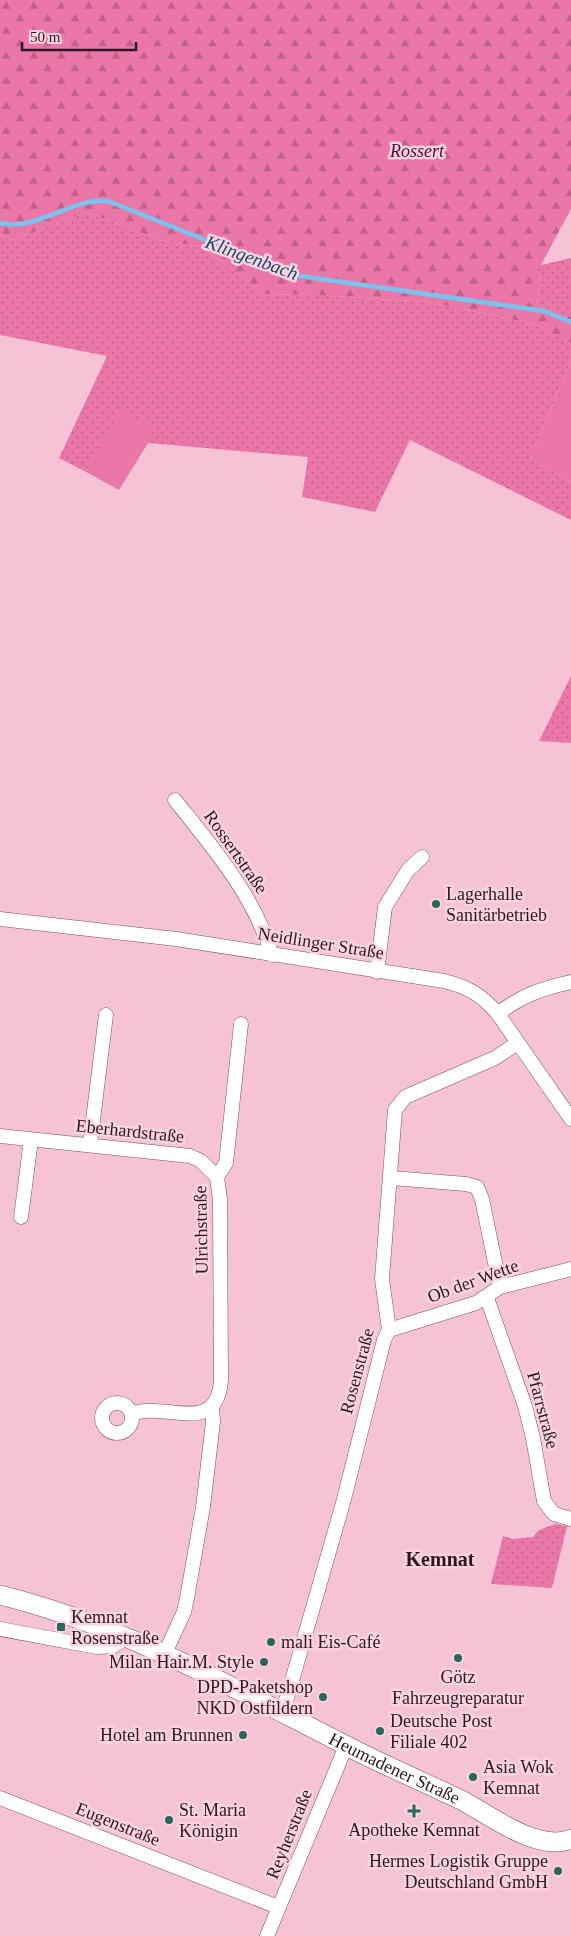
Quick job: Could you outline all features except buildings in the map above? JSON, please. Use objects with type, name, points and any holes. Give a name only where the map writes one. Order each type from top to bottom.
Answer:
[{"type":"main road","name":"Heumadener Straße","points":[[0,1595],[49,1607],[164,1652],[346,1746],[459,1800],[520,1833],[551,1843],[571,1839]]},
{"type":"street","name":"Rossertstraße","points":[[175,800],[242,888],[264,932],[272,955]]},
{"type":"street","points":[[378,972],[382,918],[385,907],[408,870],[422,857]]},
{"type":"street","name":"Neidlinger Straße","points":[[0,919],[122,932],[444,982],[468,988],[485,999],[498,1014],[516,1044],[552,1090],[571,1119]]},
{"type":"street","points":[[498,1014],[516,1001],[538,990],[571,982]]},
{"type":"street","points":[[90,1144],[106,1015]]},
{"type":"street","name":"Ulrichstraße","points":[[164,1652],[184,1612],[187,1598],[202,1507],[213,1422],[212,1406],[218,1396],[221,1380],[220,1200],[217,1178],[226,1163],[241,1024]]},
{"type":"street","name":"Rosenstraße","points":[[280,1712],[287,1698],[320,1588],[369,1393],[384,1340],[389,1330],[382,1283],[392,1178],[395,1110],[402,1100],[495,1058],[516,1044]]},
{"type":"street","name":"Eberhardstraße","points":[[0,1136],[190,1156],[201,1161],[217,1178]]},
{"type":"street","points":[[21,1217],[31,1140]]},
{"type":"street","points":[[392,1178],[466,1184],[477,1187],[482,1200],[500,1287]]},
{"type":"street","name":"Ob der Wette","points":[[389,1330],[487,1298],[500,1287],[571,1270]]},
{"type":"street","name":"Pfarrstraße","points":[[487,1298],[525,1406],[534,1438],[544,1501],[554,1514],[571,1519]]},
{"type":"street","points":[[132,1414],[145,1410],[193,1415],[212,1406]]},
{"type":"street","points":[[0,1629],[97,1647],[113,1646],[128,1637]]},
{"type":"street","name":"Reyherstraße","points":[[267,1936],[346,1746]]},
{"type":"street","name":"Eugenstraße","points":[[0,1798],[278,1907]]},
{"type":"green space","name":"Rossert","points":[[0,0],[571,0],[571,209],[541,265],[537,304],[571,317],[571,343],[535,324],[428,302],[264,294],[201,247],[159,240],[87,212],[13,240],[0,235]]},
{"type":"green space","points":[[87,212],[159,240],[201,247],[264,294],[428,302],[535,324],[571,343],[571,361],[530,459],[571,482],[571,520],[410,440],[375,512],[302,497],[308,457],[148,443],[153,429],[121,410],[86,472],[59,458],[107,356],[0,335],[0,235],[13,240]]},
{"type":"green space","points":[[571,258],[571,317],[537,305],[541,265]]},
{"type":"green space","points":[[571,361],[571,482],[530,459]]},
{"type":"green space","points":[[121,409],[154,429],[148,443],[119,490],[86,472]]},
{"type":"green space","points":[[571,676],[571,743],[539,741]]},
{"type":"green space","points":[[555,1524],[567,1526],[552,1588],[491,1584],[503,1536],[513,1539],[533,1537],[539,1530]]},
{"type":"waterway","name":"Klingenbach","points":[[0,223],[27,223],[81,204],[94,201],[108,201],[293,275],[544,311],[571,322]]},
{"type":"place","name":"Lagerhalle Sanitärbetrieb","points":[[436,904]]},
{"type":"place","name":"Kemnat Rosenstraße","points":[[61,1627]]},
{"type":"place","name":"mali Eis-Café","points":[[271,1642]]},
{"type":"place","name":"Götz Fahrzeugreparatur","points":[[458,1658]]},
{"type":"place","name":"Milan Hair.M. Style","points":[[264,1662]]},
{"type":"place","name":"DPD-Paketshop NKD Ostfildern","points":[[323,1697]]},
{"type":"place","name":"Deutsche Post Filiale 402","points":[[380,1731]]},
{"type":"place","name":"Hotel am Brunnen","points":[[243,1735]]},
{"type":"place","name":"Asia Wok Kemnat","points":[[473,1777]]},
{"type":"place","name":"Apotheke Kemnat","points":[[414,1811]]},
{"type":"place","name":"St. Maria Königin","points":[[169,1820]]},
{"type":"place","name":"Hermes Logistik Gruppe Deutschland GmbH","points":[[558,1871]]},
{"type":"district","name":"Kemnat","points":[[440,1559]]}]
